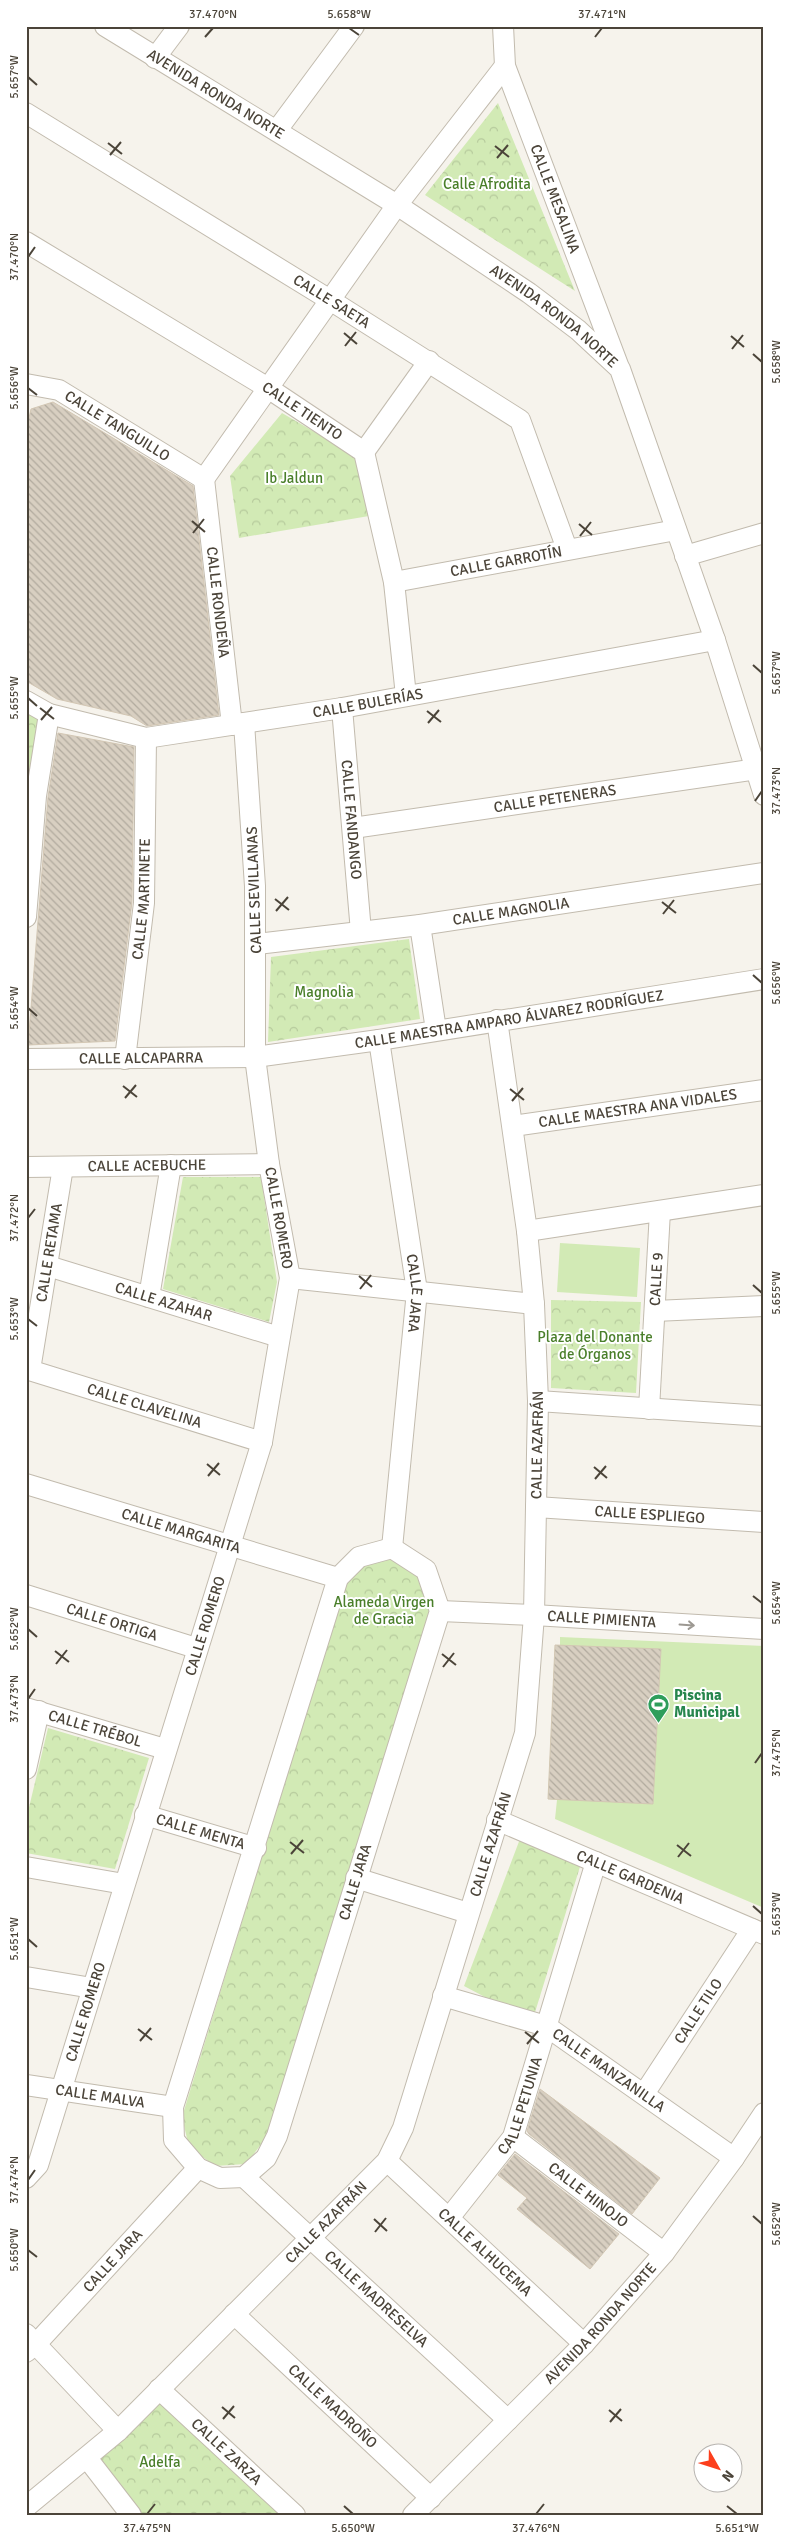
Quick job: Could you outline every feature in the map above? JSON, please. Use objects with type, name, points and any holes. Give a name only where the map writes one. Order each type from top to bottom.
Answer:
[{"type":"street","name":"AVENIDA RONDA NORTE","points":[[105,26],[397,205],[530,293],[578,330],[620,369],[715,640],[764,795]]},
{"type":"street","points":[[155,58],[179,26]]},
{"type":"street","points":[[277,130],[354,26]]},
{"type":"street","name":"CALLE MESALINA","points":[[504,26],[505,66],[620,369]]},
{"type":"street","points":[[204,479],[397,205],[505,66]]},
{"type":"street","name":"CALLE SAETA","points":[[26,113],[429,361],[520,420],[567,549]]},
{"type":"street","name":"CALLE TIENTO","points":[[26,242],[268,388],[364,452]]},
{"type":"street","points":[[406,696],[394,582],[364,452],[429,361]]},
{"type":"street","name":"CALLE TANGUILLO","points":[[26,384],[59,390],[204,479]]},
{"type":"street","name":"CALLE RONDEÑA","points":[[204,479],[238,724]]},
{"type":"street","name":"CALLE GARROTÍN","points":[[394,582],[676,530]]},
{"type":"street","points":[[685,556],[764,533]]},
{"type":"street","name":"CALLE BULERÍAS","points":[[26,701],[49,714],[146,738],[342,708],[715,640]]},
{"type":"street","name":"CALLE FANDANGO","points":[[342,708],[361,932]]},
{"type":"street","points":[[26,917],[31,799],[49,714]]},
{"type":"street","name":"CALLE SEVILLANAS","points":[[238,724],[257,944],[256,1057]]},
{"type":"street","name":"CALLE MARTINETE","points":[[125,1059],[144,903],[146,738]]},
{"type":"street","name":"CALLE PETENERAS","points":[[353,828],[756,768]]},
{"type":"street","name":"CALLE MAGNOLIA","points":[[257,944],[420,925],[764,872]]},
{"type":"street","points":[[420,925],[436,1030]]},
{"type":"street","name":"CALLE MAESTRA AMPARO ÁLVAREZ RODRÍGUEZ","points":[[256,1057],[379,1040],[764,979]]},
{"type":"street","name":"CALLE AZAFRÁN","points":[[26,2507],[118,2431],[310,2238],[387,2160],[402,2128],[497,1820],[526,1733],[534,1615],[538,1402],[534,1304],[527,1230],[497,1020]]},
{"type":"street","name":"CALLE JARA","points":[[379,1040],[417,1291],[392,1548]]},
{"type":"street","name":"CALLE ALCAPARRA","points":[[26,1059],[256,1057]]},
{"type":"street","name":"CALLE ROMERO","points":[[26,2178],[38,2165],[196,1648],[262,1442],[290,1278],[269,1164],[256,1057]]},
{"type":"street","name":"CALLE MAESTRA ANA VIDALES","points":[[513,1126],[764,1090]]},
{"type":"street","name":"CALLE ACEBUCHE","points":[[26,1167],[269,1164]]},
{"type":"street","points":[[149,1297],[171,1165]]},
{"type":"street","name":"CALLE RETAMA","points":[[28,1369],[48,1266],[63,1167]]},
{"type":"street","points":[[527,1230],[764,1195]]},
{"type":"street","name":"CALLE 9","points":[[649,1409],[660,1211]]},
{"type":"street","name":"CALLE AZAHAR","points":[[48,1266],[279,1337]]},
{"type":"street","points":[[290,1278],[534,1304]]},
{"type":"street","points":[[655,1311],[764,1306]]},
{"type":"street","name":"CALLE CLAVELINA","points":[[28,1369],[262,1442]]},
{"type":"street","points":[[538,1402],[764,1416]]},
{"type":"street","name":"CALLE MARGARITA","points":[[26,1484],[338,1578]]},
{"type":"street","name":"CALLE ESPLIEGO","points":[[536,1507],[764,1522]]},
{"type":"street","points":[[244,2177],[220,2178],[198,2168],[174,2140],[173,2107],[256,1848],[338,1578],[359,1557],[392,1548],[426,1570],[440,1611]]},
{"type":"street","name":"CALLE ORTIGA","points":[[26,1595],[196,1648]]},
{"type":"street","name":"CALLE JARA","points":[[244,2177],[266,2158],[277,2136],[440,1611]]},
{"type":"street","name":"CALLE PIMIENTA","points":[[440,1611],[764,1629]]},
{"type":"street","points":[[26,1768],[33,1709]]},
{"type":"street","name":"CALLE TRÉBOL","points":[[33,1709],[166,1749]]},
{"type":"street","name":"CALLE MENTA","points":[[145,1815],[256,1848]]},
{"type":"street","name":"CALLE GARDENIA","points":[[497,1820],[758,1932]]},
{"type":"street","name":"CALLE PETUNIA","points":[[449,2218],[513,2137],[596,1862]]},
{"type":"street","points":[[26,1868],[124,1884]]},
{"type":"street","points":[[356,1878],[468,1913]]},
{"type":"street","name":"CALLE TILO","points":[[644,2094],[758,1932]]},
{"type":"street","points":[[26,1977],[92,1988]]},
{"type":"street","name":"CALLE MANZANILLA","points":[[443,1996],[546,2026],[734,2158]]},
{"type":"street","name":"CALLE MALVA","points":[[26,2085],[173,2107]]},
{"type":"street","name":"AVENIDA RONDA NORTE","points":[[413,2515],[584,2344],[664,2253],[734,2158],[764,2113]]},
{"type":"street","name":"CALLE HINOJO","points":[[513,2137],[664,2253]]},
{"type":"street","name":"CALLE ALHUCEMA","points":[[387,2160],[584,2344]]},
{"type":"street","name":"CALLE JARA","points":[[30,2343],[198,2168]]},
{"type":"street","name":"CALLE MADRESELVA","points":[[244,2177],[508,2420]]},
{"type":"street","name":"CALLE MADROÑO","points":[[234,2314],[431,2498]]},
{"type":"street","points":[[30,2343],[118,2431]]},
{"type":"street","name":"CALLE ZARZA","points":[[159,2389],[285,2512]]},
{"type":"street","points":[[87,2458],[131,2515]]},
{"type":"green space","name":"Calle Afrodita","points":[[498,103],[575,291],[425,195]]},
{"type":"green space","name":"Ib Jaldun","points":[[282,413],[356,456],[369,516],[239,538],[230,476]]},
{"type":"green space","points":[[26,701],[44,712],[26,795]]},
{"type":"green space","name":"Magnolia","points":[[409,939],[420,1019],[268,1042],[271,957]]},
{"type":"green space","points":[[183,1177],[261,1177],[277,1282],[269,1322],[163,1289]]},
{"type":"green space","points":[[560,1243],[640,1248],[637,1297],[557,1292]]},
{"type":"green space","name":"Plaza del Donante de Órganos","points":[[551,1300],[641,1302],[636,1393],[551,1388]]},
{"type":"green space","name":"Alameda Virgen de Gracia","points":[[392,1558],[421,1574],[431,1612],[269,2134],[246,2164],[215,2166],[189,2147],[182,2117],[346,1582],[363,1562]]},
{"type":"green space","name":"Piscina Municipal","points":[[560,1637],[764,1646],[764,1908],[555,1819],[557,1800],[548,1799],[555,1645],[560,1645]]},
{"type":"green space","points":[[48,1728],[149,1758],[115,1869],[26,1853],[26,1820]]},
{"type":"green space","points":[[523,1831],[583,1857],[532,2022],[464,1986]]},
{"type":"green space","name":"Adelfa","points":[[159,2389],[285,2506],[276,2515],[131,2515],[87,2458]]},
{"type":"building","points":[[53,402],[193,486],[219,715],[147,726],[131,716],[57,699],[26,681],[26,431],[31,409]]},
{"type":"building","points":[[58,733],[134,747],[132,902],[115,1041],[28,1045],[48,797]]},
{"type":"building","points":[[555,1645],[661,1649],[653,1804],[548,1799]]},
{"type":"building","points":[[540,2089],[660,2178],[632,2214],[529,2134],[527,2131]]},
{"type":"building","points":[[515,2154],[619,2234],[590,2269],[517,2209],[527,2198],[498,2175]]},
{"type":"place","name":"Piscina Municipal","points":[[658,1723]]}]
